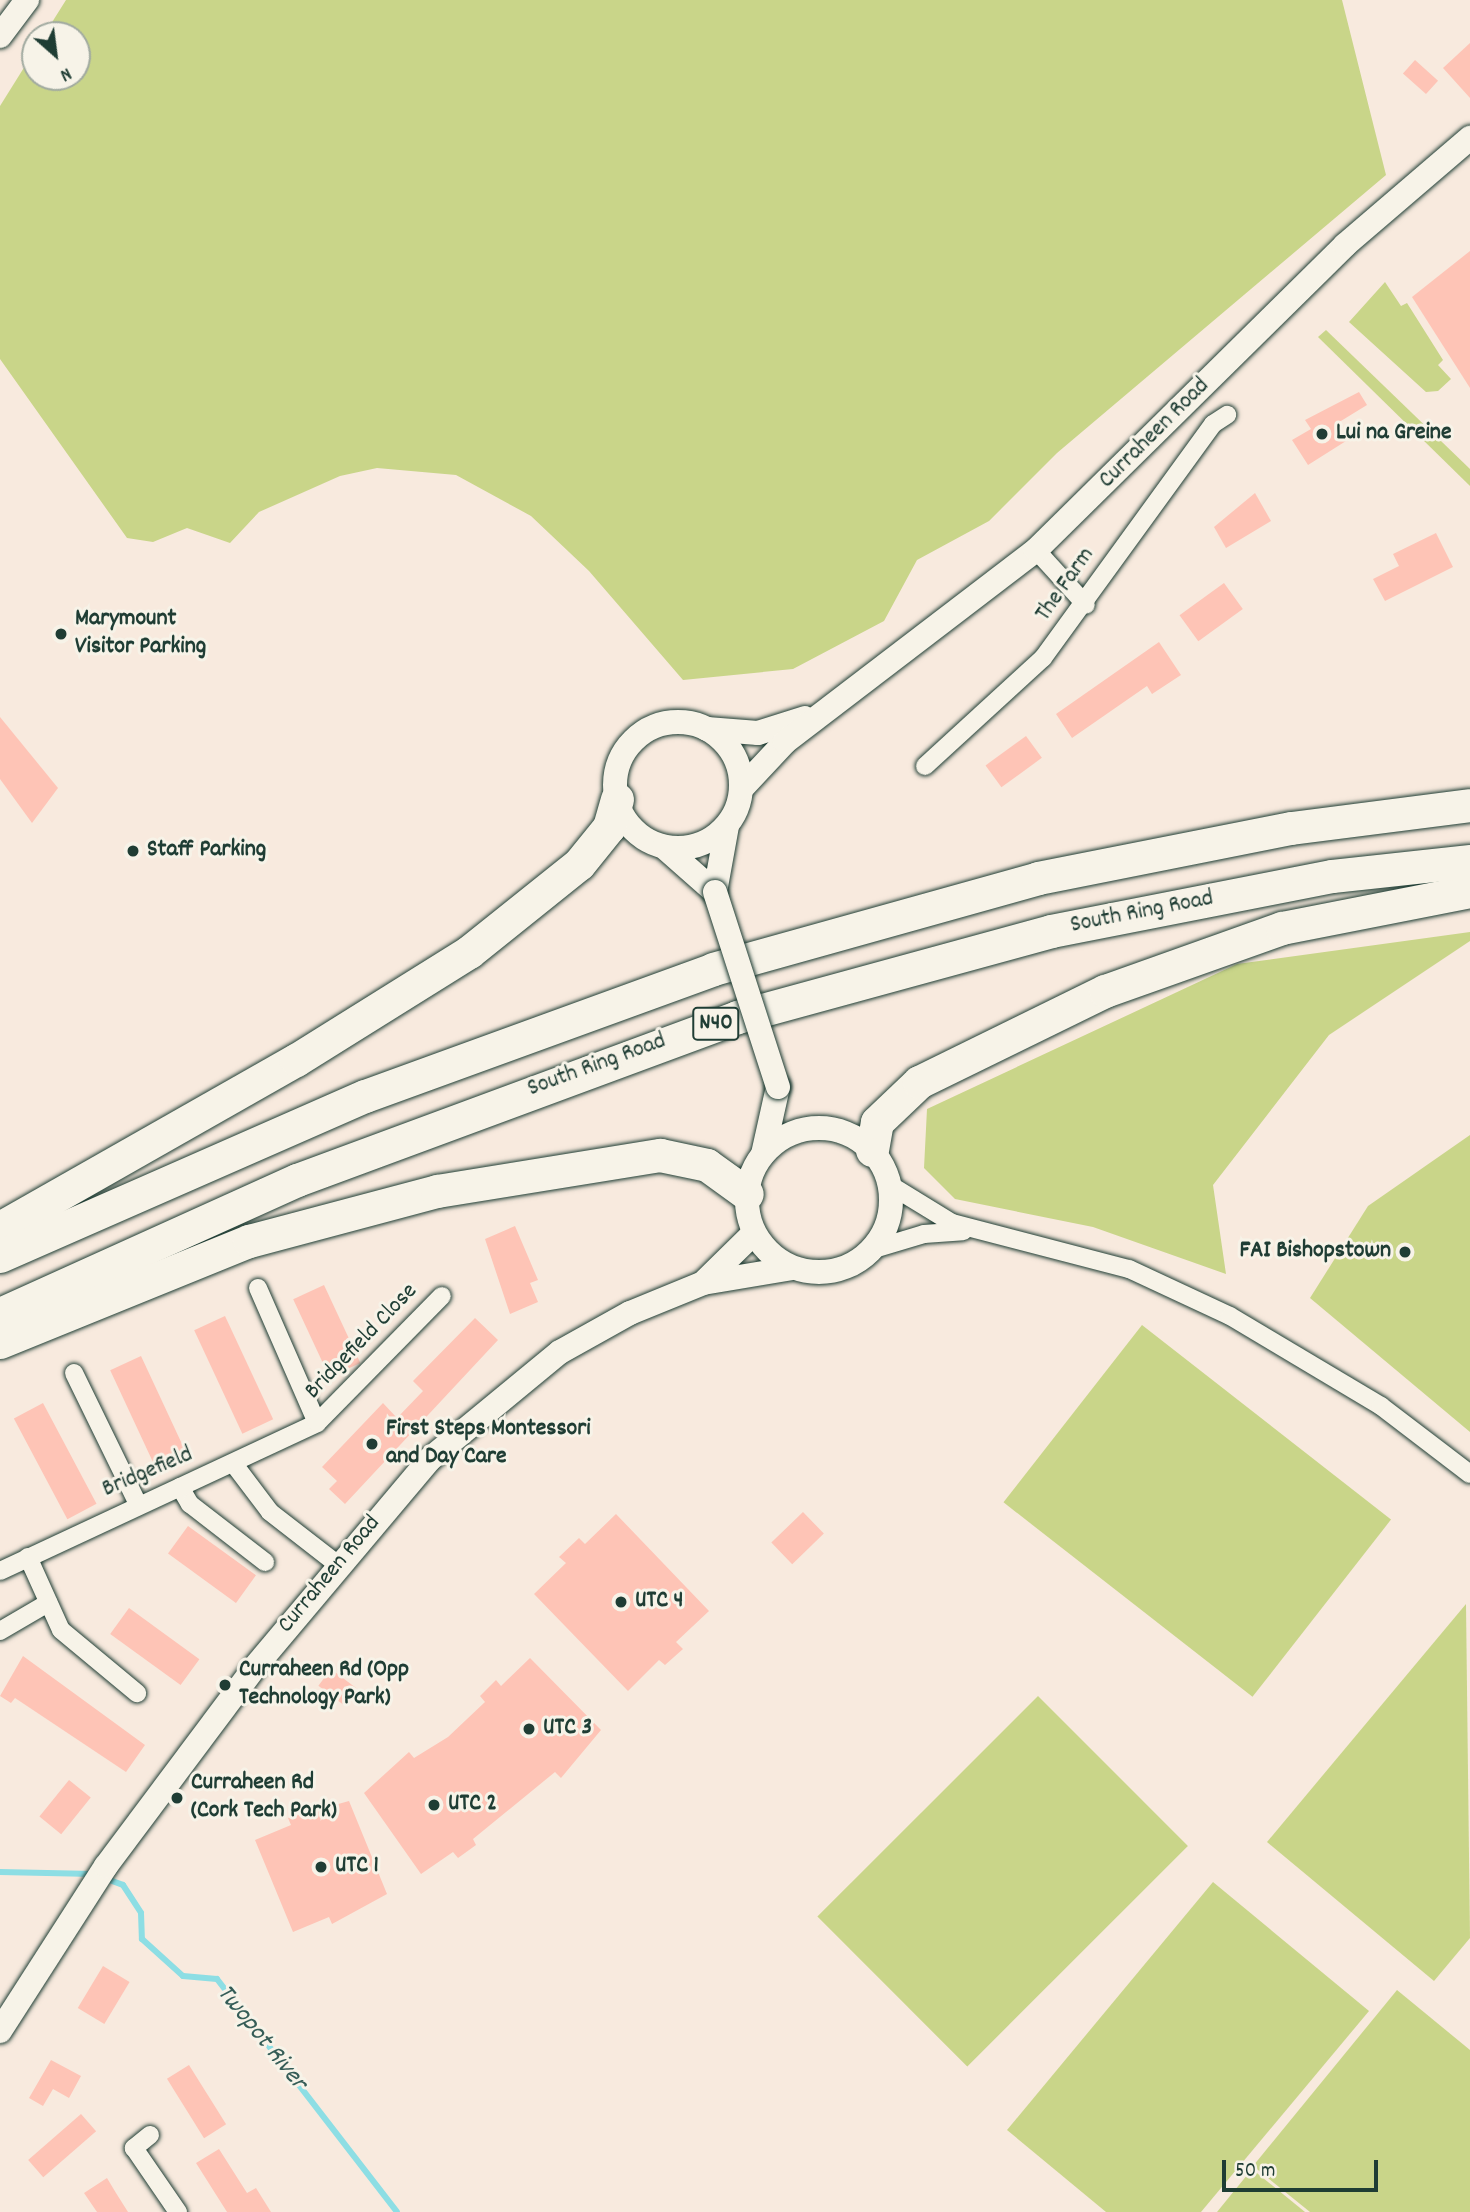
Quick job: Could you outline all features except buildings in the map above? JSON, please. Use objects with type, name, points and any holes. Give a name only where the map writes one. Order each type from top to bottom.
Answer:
[{"type":"highway","points":[[0,1228],[284,1067],[469,952],[579,864],[609,827],[617,799]]},
{"type":"highway","name":"N40","points":[[0,1256],[365,1096],[726,965],[1038,878],[1291,828],[1470,805]]},
{"type":"highway","name":"South Ring Road","points":[[0,1314],[310,1175],[737,1017],[1051,931],[1332,876],[1470,861]]},
{"type":"highway","points":[[872,1150],[877,1122],[919,1082],[1105,991],[1282,928],[1470,891]]},
{"type":"highway","points":[[0,1342],[249,1241],[437,1191],[660,1155],[707,1165],[747,1194]]},
{"type":"street","points":[[0,36],[27,0]]},
{"type":"street","name":"Curraheen Road","points":[[715,892],[727,826],[742,788],[755,768],[823,711],[913,649],[1036,550],[1345,245],[1470,138]]},
{"type":"street","name":"The Farm","points":[[925,766],[1044,659],[1086,605],[1197,445],[1227,415]]},
{"type":"street","points":[[1036,550],[1086,605]]},
{"type":"street","name":"Curraheen Road","points":[[617,799],[618,766],[639,736],[676,722],[707,729],[758,733],[823,711]]},
{"type":"street","points":[[707,729],[733,753],[742,788]]},
{"type":"street","points":[[617,799],[633,829],[664,847],[715,892],[778,1087],[774,1128],[747,1194],[754,1233],[793,1268]]},
{"type":"street","points":[[664,847],[698,845],[727,826]]},
{"type":"street","points":[[778,1087],[824,1127],[872,1150],[890,1185],[891,1208],[871,1250]]},
{"type":"street","points":[[763,1154],[780,1139],[824,1127]]},
{"type":"street","points":[[890,1185],[930,1213],[974,1231],[1079,1253],[1187,1295],[1381,1406],[1470,1474]]},
{"type":"street","points":[[871,1250],[924,1234],[974,1231]]},
{"type":"street","name":"Curraheen Road","points":[[703,1283],[754,1233]]},
{"type":"street","name":"Curraheen Road","points":[[0,2031],[106,1866],[337,1564],[430,1459],[509,1389],[630,1313],[703,1283],[793,1268],[843,1269],[871,1250]]},
{"type":"street","points":[[258,1288],[317,1423]]},
{"type":"street","name":"Bridgefield Close","points":[[317,1423],[442,1296]]},
{"type":"street","points":[[74,1373],[137,1502]]},
{"type":"street","name":"Bridgefield","points":[[0,1571],[137,1502],[180,1487],[317,1423]]},
{"type":"street","points":[[233,1463],[270,1512],[337,1564]]},
{"type":"street","points":[[180,1487],[190,1504],[265,1562]]},
{"type":"street","points":[[28,1557],[61,1630],[137,1693]]},
{"type":"street","points":[[0,1631],[48,1602]]},
{"type":"street","points":[[150,2135],[134,2148],[178,2212]]},
{"type":"green space","points":[[66,0],[1342,0],[1386,175],[1057,453],[989,521],[917,560],[884,621],[793,669],[683,680],[589,571],[531,516],[456,475],[377,468],[340,476],[259,512],[230,543],[187,528],[153,542],[127,538],[0,359],[0,106],[21,72],[21,91],[91,91],[91,21],[53,21]]},
{"type":"green space","points":[[1385,282],[1401,306],[1407,303],[1443,360],[1438,365],[1451,379],[1438,391],[1426,392],[1349,322]]},
{"type":"green space","points":[[1326,330],[1470,469],[1470,486],[1318,337]]},
{"type":"green space","points":[[1470,932],[1470,941],[1329,1035],[1213,1185],[1226,1274],[1093,1227],[955,1199],[924,1168],[927,1109],[1237,964]]},
{"type":"green space","name":"FAI Bishopstown","points":[[1470,1135],[1470,1432],[1310,1298],[1368,1206]]},
{"type":"green space","points":[[1142,1325],[1391,1520],[1252,1697],[1003,1502]]},
{"type":"green space","points":[[1466,1604],[1470,1938],[1434,1981],[1267,1842]]},
{"type":"green space","points":[[1038,1696],[1188,1846],[967,2067],[817,1917]]},
{"type":"green space","points":[[1213,1882],[1369,2011],[1201,2212],[1106,2212],[1007,2130]]},
{"type":"green space","points":[[1397,1990],[1470,2050],[1470,2212],[1310,2212],[1253,2166]]},
{"type":"green space","points":[[1252,2169],[1305,2212],[1217,2212]]},
{"type":"waterway","name":"Twopot River","points":[[0,1872],[94,1874]]},
{"type":"waterway","name":"Twopot River","points":[[104,1878],[123,1885],[141,1913],[142,1939],[183,1976],[217,1979],[397,2212]]},
{"type":"place","name":"Lui na Greine","points":[[1322,434]]},
{"type":"place","name":"Marymount Visitor Parking","points":[[61,634]]},
{"type":"place","name":"Staff Parking","points":[[133,851]]},
{"type":"place","name":"FAI Bishopstown","points":[[1405,1252]]},
{"type":"place","name":"First Steps Montessori and Day Care","points":[[372,1444]]},
{"type":"place","name":"UTC 4","points":[[621,1602]]},
{"type":"place","name":"Curraheen Rd (Opp Technology Park)","points":[[225,1685]]},
{"type":"place","name":"UTC 3","points":[[529,1729]]},
{"type":"place","name":"Curraheen Rd (Cork Tech Park)","points":[[177,1798]]},
{"type":"place","name":"UTC 2","points":[[434,1805]]},
{"type":"place","name":"UTC 1","points":[[321,1867]]}]
